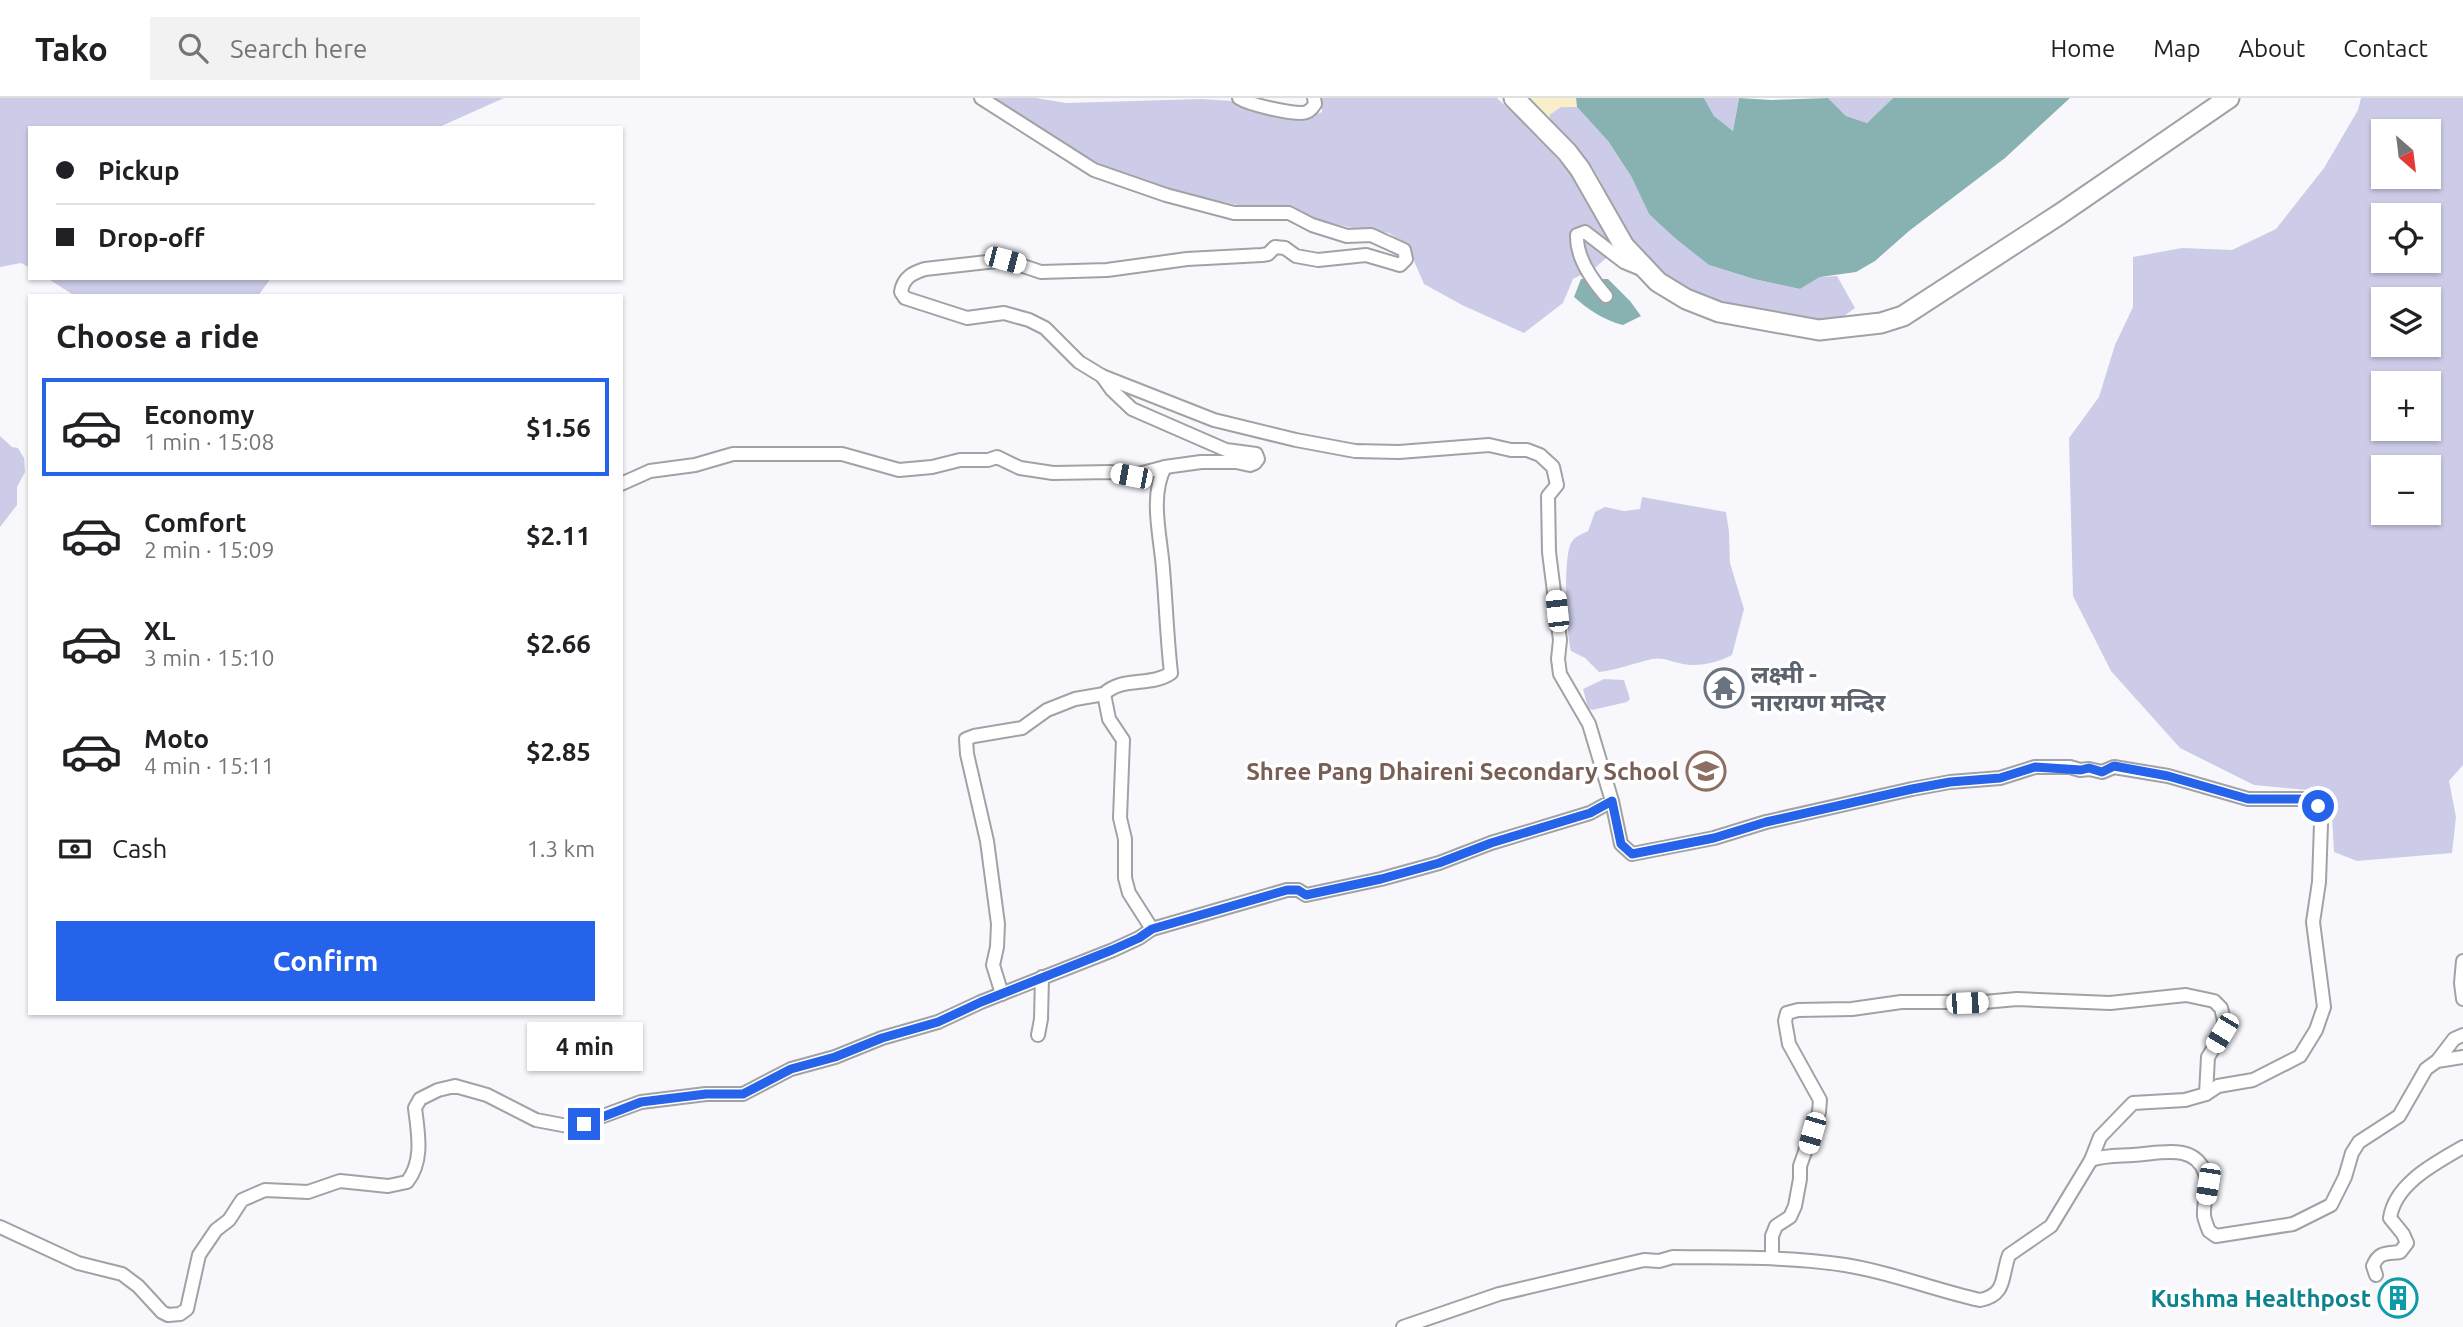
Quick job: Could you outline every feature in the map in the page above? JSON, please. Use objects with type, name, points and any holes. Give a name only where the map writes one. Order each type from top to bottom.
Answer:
[{"type":"highway","points":[[1514,98],[1567,152],[1580,169],[1624,246],[1658,282],[1686,299],[1719,312],[1819,330],[1881,323],[1903,316],[2060,214],[2229,98]]},
{"type":"street","points":[[981,98],[1094,170],[1166,195],[1234,213],[1289,213],[1312,225],[1347,236],[1371,235],[1399,246],[1406,254],[1406,259],[1400,265],[1366,255],[1318,260],[1296,256],[1285,248],[1275,247],[1268,254],[1262,255],[1187,259],[1117,270],[1041,272],[1005,260],[925,269],[913,274],[902,285],[901,292],[905,298],[967,318],[1004,313],[1029,320],[1045,328],[1079,362],[1102,376],[1214,420],[1355,451],[1399,452],[1489,445],[1527,450],[1540,455],[1553,467],[1557,480],[1557,485],[1548,496],[1549,552],[1560,640],[1560,674],[1589,724],[1612,801],[1621,844],[1632,854],[1714,838],[1766,822],[1912,789],[1950,782],[2000,778],[2035,767],[2081,770],[2089,768],[2102,772],[2114,766],[2168,776],[2248,799],[2302,799],[2318,806],[2321,824],[2319,882],[2313,922],[2324,1007],[2316,1030],[2300,1056],[2253,1080],[2218,1086],[2206,1094],[2185,1100],[2133,1103],[2100,1137],[2091,1160],[2051,1226],[2008,1255],[1998,1292],[1986,1299],[1972,1298],[1894,1275],[1844,1265],[1772,1258],[1673,1257],[1659,1261],[1644,1260],[1499,1294],[1403,1327]]},
{"type":"street","points":[[1239,98],[1252,104],[1303,113],[1312,109],[1314,98]]},
{"type":"street","points":[[1606,296],[1577,247],[1577,235],[1585,232],[1623,262],[1637,267],[1658,282]]},
{"type":"street","points":[[623,483],[650,471],[682,467],[733,454],[842,454],[900,470],[997,457],[1020,468],[1053,473],[1111,472],[1131,476],[1165,467],[1201,462],[1236,462],[1250,465],[1258,459],[1256,454],[1226,450],[1132,409],[1102,376]]},
{"type":"street","points":[[1002,994],[993,965],[998,924],[987,841],[966,739],[1022,728],[1047,710],[1075,699],[1104,694],[1119,684],[1156,680],[1171,673],[1158,510],[1159,478],[1165,467]]},
{"type":"street","points":[[1104,694],[1109,719],[1122,740],[1120,818],[1125,839],[1125,878],[1129,893],[1152,929]]},
{"type":"street","points":[[0,1227],[78,1263],[122,1274],[138,1286],[162,1312],[168,1315],[180,1314],[187,1310],[200,1255],[216,1230],[229,1220],[242,1200],[265,1190],[307,1192],[340,1181],[388,1186],[407,1182],[419,1153],[416,1104],[420,1099],[444,1088],[455,1086],[487,1096],[536,1120],[573,1127],[641,1102],[706,1094],[743,1094],[791,1069],[938,1022],[1112,950],[1152,929],[1287,890],[1298,890],[1306,895],[1439,863],[1491,843],[1590,813],[1612,801]]},
{"type":"street","points":[[2463,961],[2463,999]]},
{"type":"street","points":[[1038,1035],[1042,977]]},
{"type":"street","points":[[1772,1258],[1772,1236],[1776,1226],[1790,1217],[1795,1206],[1800,1166],[1819,1112],[1820,1100],[1789,1044],[1785,1021],[1787,1013],[1798,1010],[1881,1007],[1901,1002],[1984,1002],[2017,999],[2110,1003],[2186,995],[2214,1001],[2221,1008],[2224,1020],[2222,1033],[2208,1057],[2206,1094]]},
{"type":"street","points":[[2091,1160],[2107,1155],[2170,1150],[2197,1160],[2208,1184],[2204,1216],[2209,1231],[2216,1236],[2292,1224],[2331,1205],[2359,1142],[2399,1116],[2426,1069],[2437,1061],[2454,1039],[2463,1035]]},
{"type":"street","points":[[2437,1061],[2463,1057]]},
{"type":"street","points":[[2376,1275],[2373,1266],[2378,1257],[2387,1252],[2400,1252],[2407,1243],[2390,1218],[2405,1188],[2422,1173],[2463,1147]]},
{"type":"shaded area","points":[[0,98],[504,98],[441,126],[28,126],[28,267],[21,263],[0,267]]},
{"type":"shaded area","points":[[995,98],[1036,98],[1066,103],[1202,99],[1232,101],[1257,113],[1301,121],[1322,112],[1321,98],[1497,98],[1535,133],[1571,174],[1615,250],[1595,268],[1573,279],[1563,303],[1524,333],[1462,305],[1424,284],[1407,245],[1389,233],[1318,220],[1293,206],[1243,206],[1214,200],[1166,188],[1101,166]]},
{"type":"shaded area","points":[[1576,98],[1704,98],[1714,116],[1733,131],[1739,98],[1828,98],[1846,116],[1867,123],[1893,98],[2070,98],[2005,158],[1909,231],[1875,261],[1856,272],[1820,277],[1800,289],[1709,265],[1675,238],[1649,214],[1631,176],[1608,141],[1577,107]]},
{"type":"shaded area","points":[[1704,98],[1739,98],[1733,131],[1714,116]]},
{"type":"shaded area","points":[[1828,98],[1893,98],[1867,123],[1846,116]]},
{"type":"shaded area","points":[[2361,98],[2463,98],[2463,765],[2449,781],[2456,817],[2452,853],[2357,861],[2334,852],[2332,816],[2317,791],[2254,785],[2180,748],[2111,671],[2073,596],[2069,438],[2099,397],[2115,345],[2133,307],[2133,257],[2182,248],[2232,250],[2276,229],[2324,168],[2358,110]]},
{"type":"shaded area","points":[[1561,107],[1577,107],[1608,141],[1631,176],[1649,214],[1709,265],[1800,289],[1820,277],[1837,276],[1855,308],[1833,324],[1780,316],[1702,296],[1657,270],[1632,243],[1592,167],[1552,123],[1549,115]]},
{"type":"shaded area","points":[[1581,279],[1608,279],[1641,316],[1623,325],[1597,314],[1574,297]]},
{"type":"shaded area","points":[[50,280],[270,280],[259,294],[72,294]]},
{"type":"shaded area","points":[[0,436],[12,447],[18,448],[24,458],[25,472],[17,487],[17,505],[0,527]]},
{"type":"shaded area","points":[[1642,497],[1726,512],[1730,563],[1744,609],[1732,655],[1699,665],[1656,659],[1599,672],[1585,658],[1571,651],[1566,596],[1568,551],[1571,543],[1588,531],[1595,512],[1605,507],[1624,511],[1640,509]]},
{"type":"shaded area","points":[[1604,679],[1624,680],[1630,699],[1592,710],[1588,708],[1583,689]]},
{"type":"sand","points":[[1522,98],[1576,98],[1577,107],[1561,107],[1549,114],[1552,126]]},
{"type":"place","name":"लक्ष्मी - नारायण मन्दिर","points":[[1724,688]]},
{"type":"place","name":"Shree Pang Dhaireni Secondary School","points":[[1706,771]]},
{"type":"place","name":"Kushma Healthpost","points":[[2398,1298]]},
{"type":"route","points":[[584,1124],[641,1102],[706,1094],[743,1094],[791,1069],[938,1022],[1112,950],[1152,929],[1287,890],[1298,890],[1306,895],[1439,863],[1460,853],[1590,813],[1612,801],[1621,844],[1632,854],[1714,838],[1766,822],[1912,789],[1950,782],[2000,778],[2035,767],[2081,770],[2089,768],[2102,772],[2114,766],[2168,776],[2248,799],[2302,799],[2318,806]]}]
